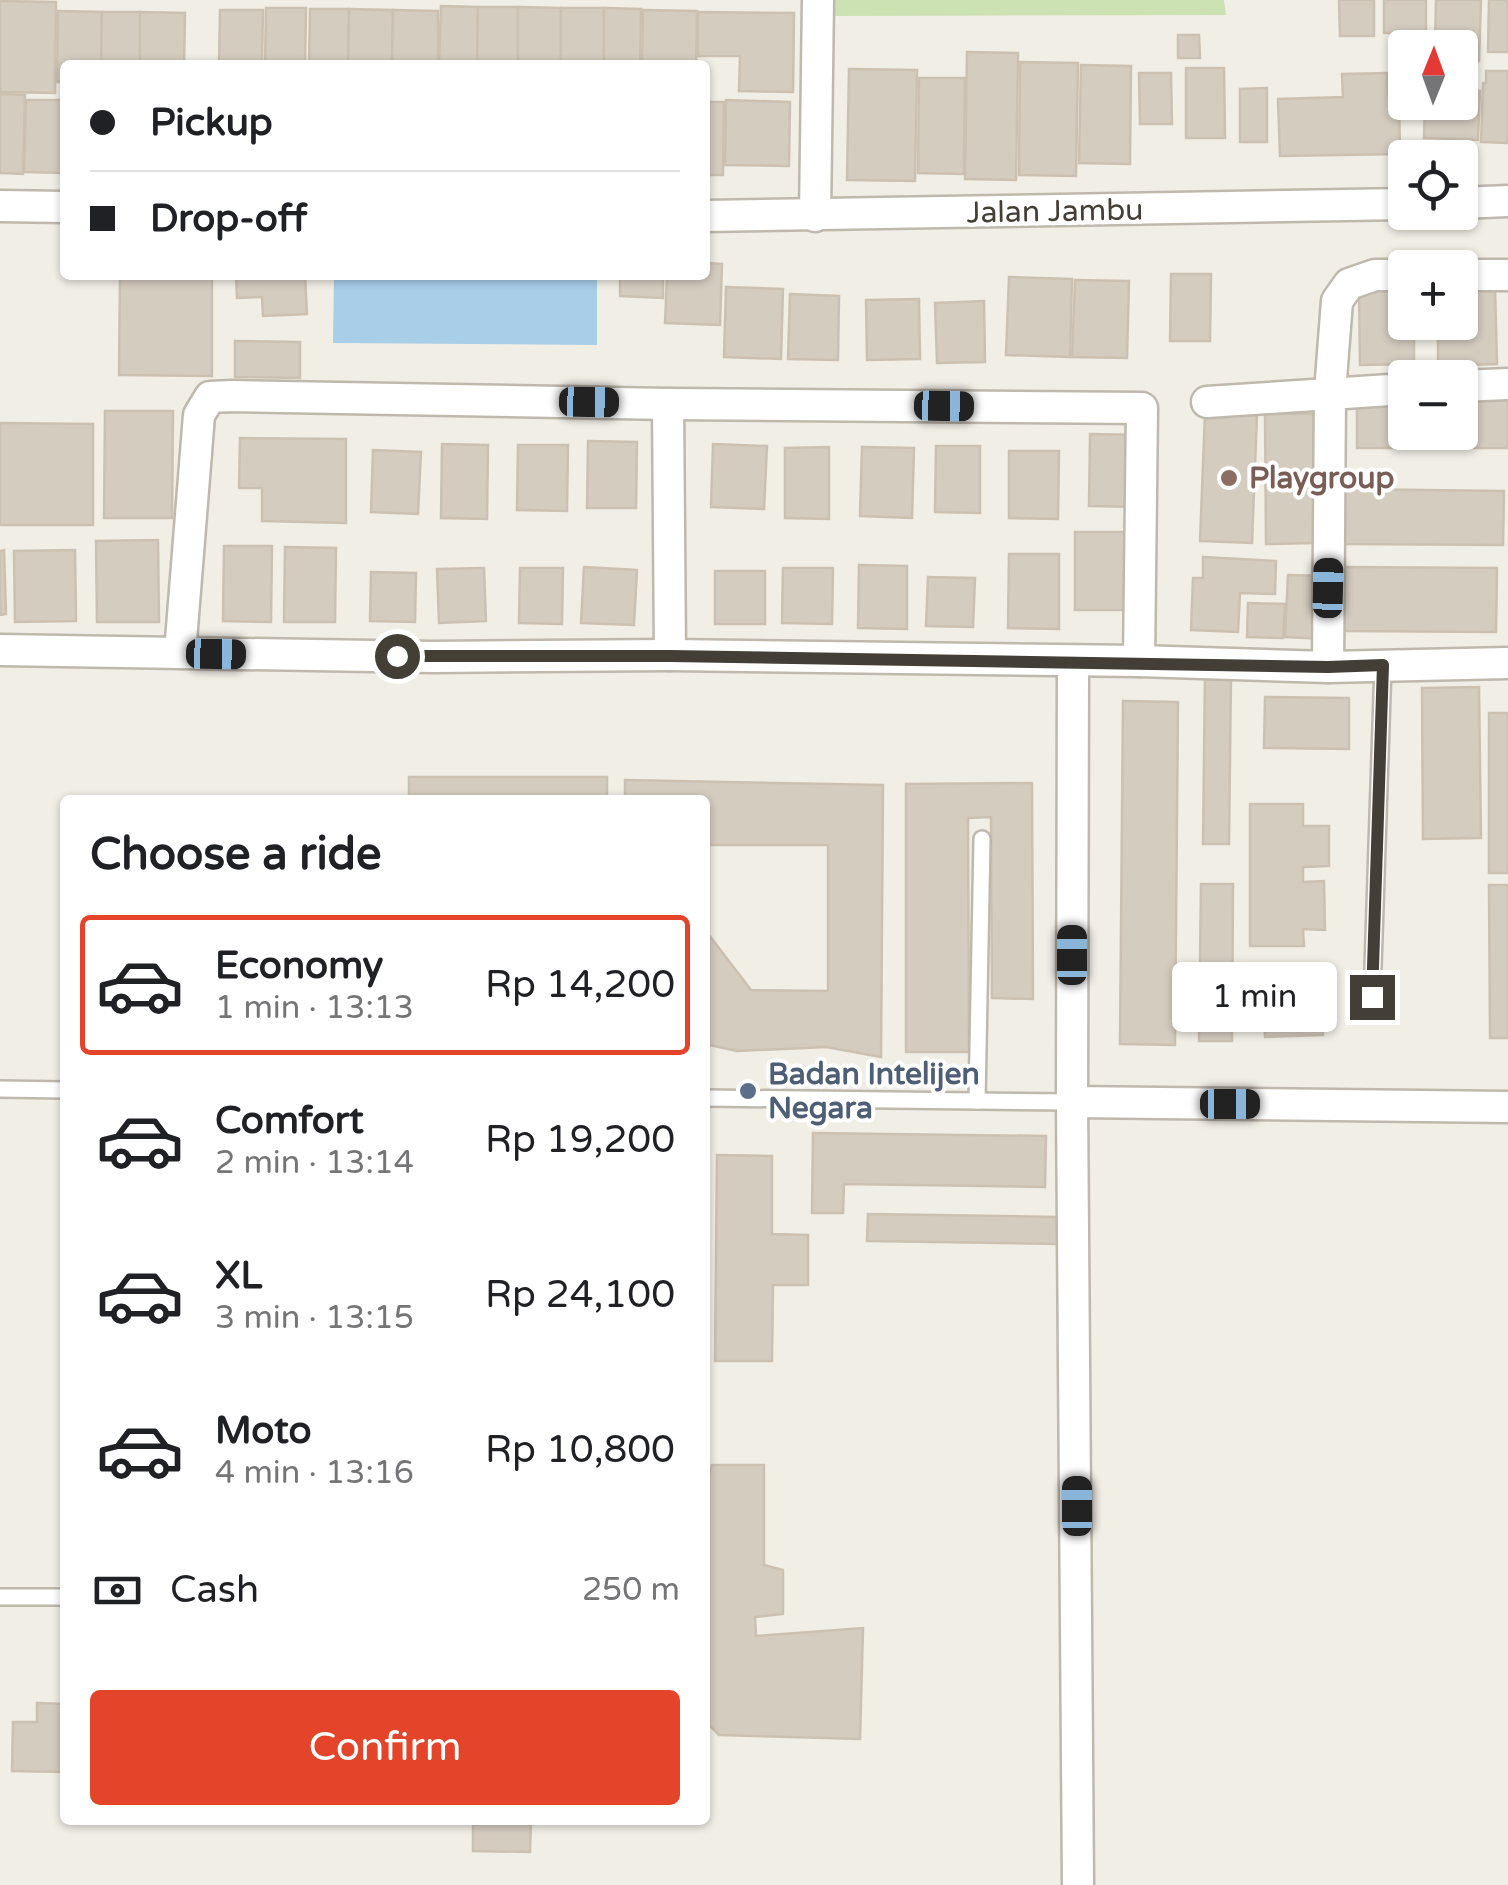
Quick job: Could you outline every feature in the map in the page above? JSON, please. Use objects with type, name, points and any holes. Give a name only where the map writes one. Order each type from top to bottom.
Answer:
[{"type":"street","points":[[815,216],[818,0]]},
{"type":"street","points":[[1478,202],[1508,201]]},
{"type":"street","name":"Jalan Jambu","points":[[710,216],[1388,204]]},
{"type":"street","points":[[0,206],[60,207]]},
{"type":"street","points":[[1328,667],[1330,392],[1337,302],[1348,284],[1388,275]]},
{"type":"street","points":[[1478,275],[1508,275]]},
{"type":"street","points":[[1478,385],[1508,384]]},
{"type":"street","points":[[1207,402],[1388,390]]},
{"type":"street","points":[[180,653],[199,415],[210,397],[1142,408],[1139,661]]},
{"type":"street","points":[[668,404],[670,656]]},
{"type":"street","points":[[0,650],[1139,661],[1328,667],[1508,663]]},
{"type":"street","points":[[1072,661],[1078,1885]]},
{"type":"street","points":[[1072,1102],[1508,1107]]},
{"type":"lane","points":[[1372,997],[1383,665]]},
{"type":"lane","points":[[976,1101],[982,839]]},
{"type":"lane","points":[[0,1089],[60,1090]]},
{"type":"lane","points":[[710,1098],[1072,1102]]},
{"type":"lane","points":[[0,1597],[60,1598]]},
{"type":"green space","points":[[831,0],[1224,0],[1226,15],[831,16]]},
{"type":"water","points":[[334,280],[597,280],[597,345],[333,343]]},
{"type":"building","points":[[1339,0],[1374,0],[1374,36],[1340,36]]},
{"type":"building","points":[[1384,0],[1426,0],[1426,30],[1384,33]]},
{"type":"building","points":[[1436,0],[1481,0],[1479,61],[1478,30],[1435,30]]},
{"type":"building","points":[[1489,0],[1508,0],[1508,52],[1488,52]]},
{"type":"building","points":[[0,1],[56,2],[55,93],[0,92]]},
{"type":"building","points":[[441,6],[478,7],[477,60],[439,60]]},
{"type":"building","points":[[478,7],[518,7],[518,60],[477,60]]},
{"type":"building","points":[[518,7],[561,8],[561,60],[518,60]]},
{"type":"building","points":[[266,8],[306,8],[305,60],[265,60]]},
{"type":"building","points":[[561,8],[604,8],[604,60],[561,60]]},
{"type":"building","points":[[604,8],[641,9],[640,60],[604,60]]},
{"type":"building","points":[[310,9],[349,9],[348,60],[309,60]]},
{"type":"building","points":[[349,9],[393,10],[392,60],[348,60]]},
{"type":"building","points":[[220,10],[263,10],[262,60],[219,60]]},
{"type":"building","points":[[393,10],[438,11],[438,60],[392,60]]},
{"type":"building","points":[[643,10],[697,11],[696,60],[642,60]]},
{"type":"building","points":[[58,11],[102,12],[101,60],[60,60],[57,82]]},
{"type":"building","points":[[102,12],[140,12],[140,60],[101,60]]},
{"type":"building","points":[[140,12],[185,13],[184,60],[140,60]]},
{"type":"building","points":[[698,12],[794,13],[793,92],[739,91],[740,56],[698,56]]},
{"type":"building","points":[[1178,35],[1199,35],[1200,58],[1178,58]]},
{"type":"building","points":[[967,52],[1018,53],[1016,180],[965,179]]},
{"type":"building","points":[[1020,62],[1078,63],[1076,176],[1019,175]]},
{"type":"building","points":[[1081,65],[1131,66],[1130,164],[1079,163]]},
{"type":"building","points":[[1186,68],[1224,68],[1225,138],[1186,138]]},
{"type":"building","points":[[849,69],[917,70],[915,181],[847,180]]},
{"type":"building","points":[[1486,71],[1508,71],[1508,143],[1481,142]]},
{"type":"building","points":[[1139,73],[1171,73],[1172,124],[1140,124]]},
{"type":"building","points":[[1387,73],[1388,120],[1399,120],[1400,140],[1388,140],[1388,154],[1280,156],[1278,99],[1343,97],[1342,74]]},
{"type":"building","points":[[919,78],[965,78],[964,174],[918,173]]},
{"type":"building","points":[[1267,88],[1267,142],[1240,142],[1240,89]]},
{"type":"building","points":[[1480,91],[1478,140],[1424,138],[1424,120],[1478,120]]},
{"type":"building","points":[[0,94],[25,95],[23,174],[0,173]]},
{"type":"building","points":[[26,100],[60,100],[60,173],[24,172]]},
{"type":"building","points":[[726,100],[790,102],[789,166],[725,165]]},
{"type":"building","points":[[710,102],[724,102],[723,175],[710,175]]},
{"type":"building","points":[[710,263],[722,264],[720,325],[665,323],[667,280],[710,280]]},
{"type":"building","points":[[1171,274],[1211,274],[1210,341],[1170,341]]},
{"type":"building","points":[[1009,277],[1072,279],[1070,357],[1006,355]]},
{"type":"building","points":[[120,280],[212,280],[212,376],[119,375]]},
{"type":"building","points":[[236,280],[305,280],[307,314],[263,316],[262,297],[237,298]]},
{"type":"building","points":[[620,280],[663,280],[663,298],[620,296]]},
{"type":"building","points":[[1075,280],[1129,281],[1127,358],[1072,357]]},
{"type":"building","points":[[1359,286],[1388,286],[1388,340],[1414,340],[1414,360],[1360,365]]},
{"type":"building","points":[[1478,286],[1495,286],[1497,364],[1438,360],[1438,340],[1478,340]]},
{"type":"building","points":[[726,287],[783,289],[781,359],[724,357]]},
{"type":"building","points":[[790,294],[839,296],[838,360],[788,359]]},
{"type":"building","points":[[919,299],[920,359],[867,360],[866,300]]},
{"type":"building","points":[[984,301],[985,362],[937,363],[935,303]]},
{"type":"building","points":[[235,341],[300,342],[300,378],[235,377]]},
{"type":"building","points":[[1478,392],[1508,392],[1508,448],[1478,448]]},
{"type":"building","points":[[1357,393],[1388,393],[1388,448],[1357,448]]},
{"type":"building","points":[[105,411],[173,411],[172,518],[104,518]]},
{"type":"building","name":"Playgroup","points":[[1205,413],[1257,415],[1252,543],[1200,541]]},
{"type":"building","points":[[1265,414],[1315,414],[1316,543],[1266,544]]},
{"type":"building","points":[[0,423],[93,424],[93,525],[0,525]]},
{"type":"building","points":[[1090,434],[1139,435],[1138,507],[1089,506]]},
{"type":"building","points":[[240,438],[346,439],[346,523],[262,521],[262,488],[239,488]]},
{"type":"building","points":[[588,441],[637,442],[636,508],[587,508]]},
{"type":"building","points":[[442,444],[488,445],[487,519],[441,518]]},
{"type":"building","points":[[713,444],[767,446],[764,509],[711,507]]},
{"type":"building","points":[[518,445],[568,445],[567,511],[517,510]]},
{"type":"building","points":[[936,446],[980,446],[980,513],[935,512]]},
{"type":"building","points":[[829,447],[829,519],[785,518],[785,448]]},
{"type":"building","points":[[862,447],[914,448],[912,518],[860,516]]},
{"type":"building","points":[[373,450],[421,452],[418,514],[371,512]]},
{"type":"building","points":[[1009,451],[1059,451],[1058,519],[1009,518]]},
{"type":"building","points":[[1344,489],[1504,491],[1503,545],[1344,544]]},
{"type":"building","points":[[1075,532],[1125,532],[1125,610],[1075,610]]},
{"type":"building","points":[[158,540],[159,622],[97,622],[96,541]]},
{"type":"building","points":[[224,546],[272,546],[271,622],[223,621]]},
{"type":"building","points":[[285,547],[336,548],[335,622],[284,622]]},
{"type":"building","points":[[4,550],[6,614],[0,615],[0,551]]},
{"type":"building","points":[[75,550],[76,621],[15,622],[14,551]]},
{"type":"building","points":[[1009,554],[1059,554],[1059,629],[1008,628]]},
{"type":"building","points":[[1203,557],[1276,561],[1275,594],[1240,593],[1238,632],[1191,630],[1193,578],[1203,578]]},
{"type":"building","points":[[859,565],[907,566],[907,629],[858,628]]},
{"type":"building","points":[[584,567],[637,570],[634,625],[581,623]]},
{"type":"building","points":[[1343,567],[1497,568],[1496,632],[1343,631]]},
{"type":"building","points":[[484,568],[486,621],[439,623],[437,569]]},
{"type":"building","points":[[520,568],[563,568],[562,624],[519,623]]},
{"type":"building","points":[[783,568],[833,568],[832,624],[782,623]]},
{"type":"building","points":[[715,571],[765,571],[765,624],[715,624]]},
{"type":"building","points":[[371,572],[416,573],[415,622],[370,621]]},
{"type":"building","points":[[1288,575],[1328,576],[1325,639],[1285,637]]},
{"type":"building","points":[[928,577],[975,578],[973,627],[926,626]]},
{"type":"building","points":[[1248,603],[1285,604],[1283,638],[1247,637]]},
{"type":"building","points":[[1205,675],[1231,676],[1229,844],[1203,844]]},
{"type":"building","points":[[1479,687],[1481,838],[1423,839],[1422,688]]},
{"type":"building","points":[[1265,697],[1349,698],[1349,749],[1264,748]]},
{"type":"building","points":[[1123,701],[1178,702],[1175,1045],[1120,1044]]},
{"type":"building","points":[[1489,713],[1508,713],[1508,873],[1489,873]]},
{"type":"building","points":[[409,777],[607,777],[607,795],[409,795]]},
{"type":"building","points":[[625,780],[883,785],[881,1057],[826,1047],[737,1051],[710,1045],[710,936],[751,990],[828,991],[828,845],[710,845],[710,795],[625,795]]},
{"type":"building","points":[[1032,783],[1033,999],[992,998],[991,817],[968,818],[969,1052],[906,1052],[906,784]]},
{"type":"building","points":[[1250,804],[1303,804],[1303,826],[1329,826],[1329,866],[1303,867],[1303,882],[1324,881],[1325,930],[1303,929],[1304,946],[1250,946]]},
{"type":"building","points":[[1201,884],[1233,884],[1232,1041],[1199,1041]]},
{"type":"building","points":[[1489,885],[1508,885],[1508,1038],[1490,1038]]},
{"type":"building","points":[[1321,983],[1323,1035],[1265,1037],[1263,985]]},
{"type":"building","points":[[813,1133],[1046,1136],[1045,1187],[844,1184],[843,1213],[812,1213]]},
{"type":"building","points":[[717,1155],[772,1156],[772,1234],[808,1235],[808,1285],[773,1285],[772,1361],[715,1361]]},
{"type":"building","points":[[868,1214],[1059,1217],[1058,1244],[867,1241]]},
{"type":"building","points":[[712,1465],[764,1465],[764,1565],[783,1570],[783,1614],[755,1617],[756,1636],[863,1628],[860,1739],[719,1735],[710,1726]]},
{"type":"building","points":[[37,1703],[60,1704],[60,1772],[12,1771],[13,1722],[37,1722]]},
{"type":"building","points":[[473,1825],[531,1825],[530,1852],[473,1851]]},
{"type":"place","name":"Playgroup","points":[[1229,478]]},
{"type":"place","name":"Badan Intelijen Negara","points":[[748,1091]]},
{"type":"route","points":[[397,656],[1383,665],[1372,997]]}]
